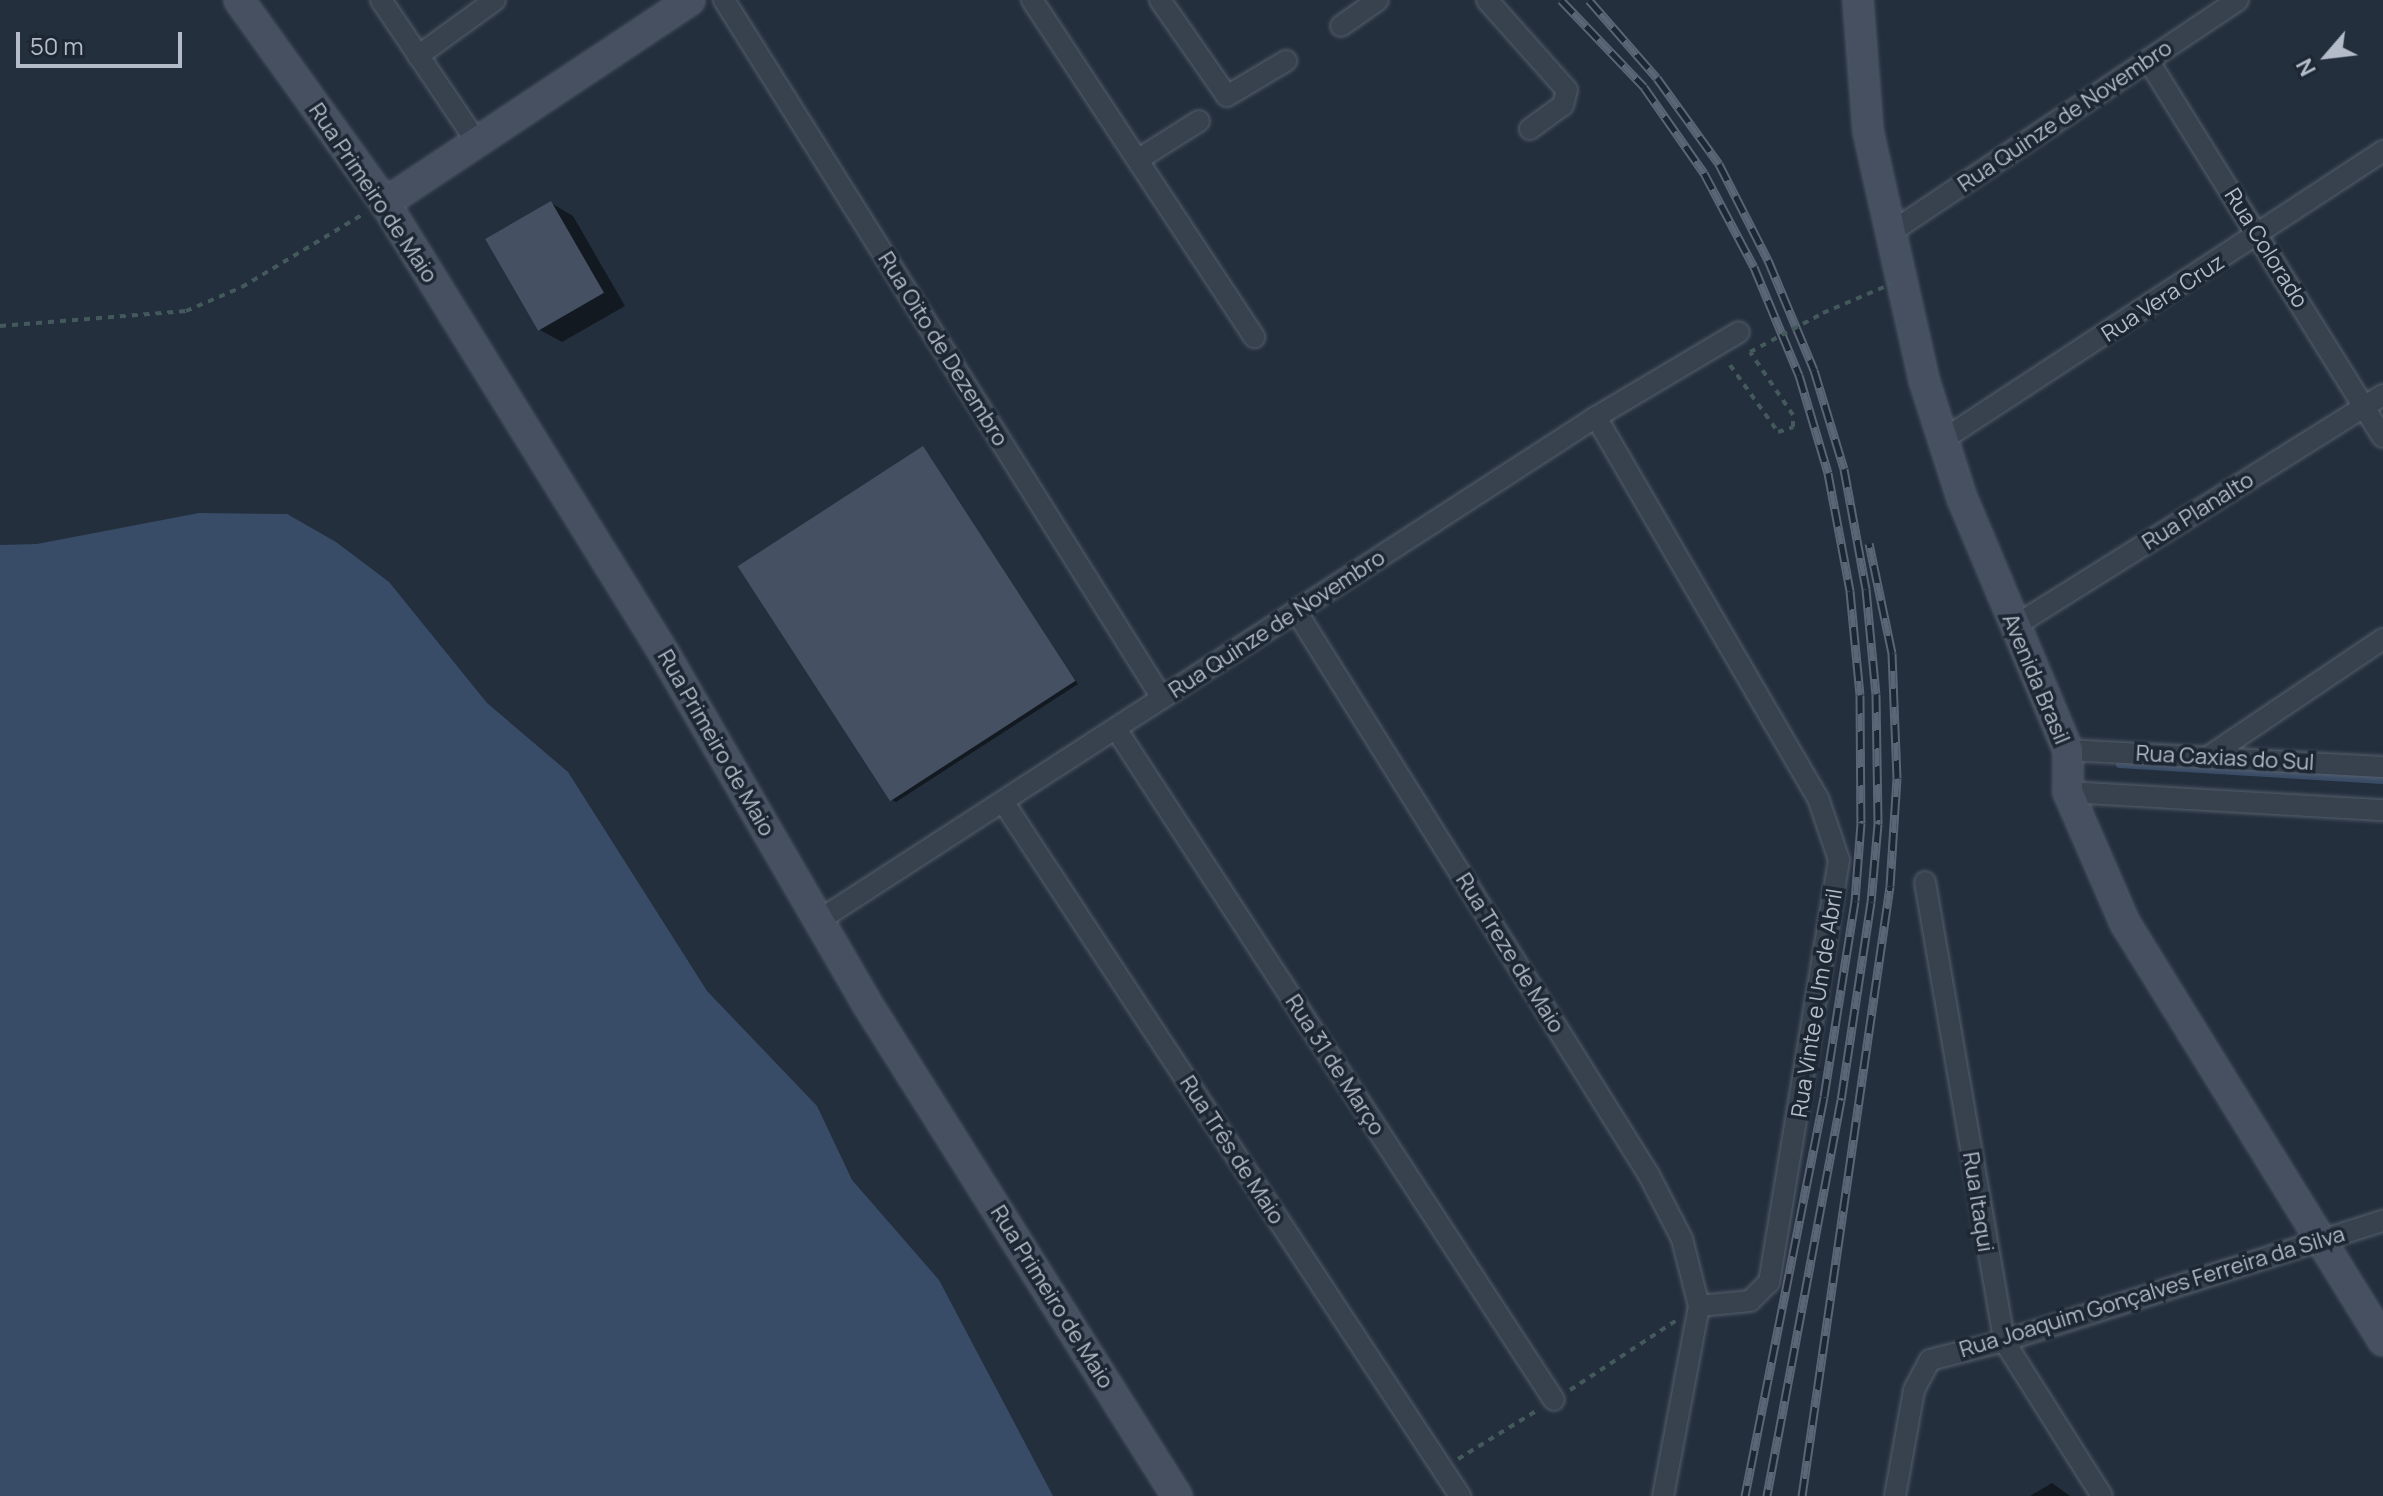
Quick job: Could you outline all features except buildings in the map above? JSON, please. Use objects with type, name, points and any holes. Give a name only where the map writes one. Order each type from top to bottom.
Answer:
[{"type":"street","name":"Rua Primeiro de Maio","points":[[239,0],[385,203],[665,655],[818,921],[1177,1496]]},
{"type":"street","points":[[381,0],[476,141]]},
{"type":"street","points":[[418,56],[495,0]]},
{"type":"street","points":[[385,203],[690,0]]},
{"type":"street","name":"Rua Oito de Dezembro","points":[[724,0],[1162,698]]},
{"type":"street","points":[[1032,0],[1254,337]]},
{"type":"street","points":[[1160,0],[1229,97],[1286,61]]},
{"type":"street","points":[[1341,26],[1378,0]]},
{"type":"street","points":[[1487,0],[1567,90],[1563,105],[1530,129]]},
{"type":"street","name":"Avenida Brasil","points":[[1858,0],[1868,131],[1941,441],[2013,627],[2068,750],[2068,792],[2125,923],[2383,1341]]},
{"type":"street","name":"Rua Quinze de Novembro","points":[[1893,231],[2238,0]]},
{"type":"street","name":"Rua Colorado","points":[[2148,60],[2383,437]]},
{"type":"street","points":[[1139,159],[1199,121]]},
{"type":"street","name":"Rua Vera Cruz","points":[[1941,441],[2258,236],[2383,151]]},
{"type":"street","name":"Rua Quinze de Novembro","points":[[818,921],[1596,417],[1739,332]]},
{"type":"street","name":"Rua Planalto","points":[[2013,627],[2383,395]]},
{"type":"street","name":"Rua Vinte e Um de Abril","points":[[1596,417],[1818,798],[1839,860],[1769,1282],[1750,1301],[1699,1306]]},
{"type":"street","name":"Rua Treze de Maio","points":[[1296,611],[1649,1175],[1682,1239],[1699,1306]]},
{"type":"street","points":[[2208,757],[2383,639]]},
{"type":"street","name":"Rua 31 de Março","points":[[1116,729],[1554,1400]]},
{"type":"street","name":"Rua Caxias do Sul","points":[[2068,750],[2383,767]]},
{"type":"street","name":"Rua Caxias do Sul","points":[[2068,792],[2382,811]]},
{"type":"street","name":"Rua Três de Maio","points":[[1004,803],[1460,1496]]},
{"type":"street","name":"Rua Itaqui","points":[[1925,882],[2004,1341],[2102,1496]]},
{"type":"street","name":"Rua Joaquim Gonçalves Ferreira da Silva","points":[[1895,1496],[1914,1390],[1923,1366],[1936,1357],[2004,1341],[2383,1221]]},
{"type":"street","points":[[1663,1496],[1699,1306]]},
{"type":"path","points":[[0,326],[186,311],[242,287],[385,203]]},
{"type":"path","points":[[1730,365],[1778,432],[1793,427],[1793,415],[1750,352],[1891,284]]},
{"type":"water","points":[[199,513],[287,514],[336,542],[389,582],[487,703],[568,772],[707,991],[817,1106],[852,1180],[939,1280],[1053,1496],[0,1496],[0,545],[37,544]]},
{"type":"waterway","points":[[2119,764],[2383,780]]},
{"type":"railway","points":[[1561,0],[1644,87],[1704,173],[1754,267],[1799,375],[1828,473],[1850,591],[1860,695],[1861,823],[1855,901],[1824,1097],[1745,1496]]},
{"type":"railway","points":[[1589,0],[1657,78],[1719,164],[1768,260],[1814,370],[1844,469],[1866,589],[1876,694],[1878,824],[1871,902],[1841,1100],[1767,1496]]},
{"type":"railway","points":[[1802,1496],[1890,886],[1897,778],[1892,653],[1869,543]]}]
